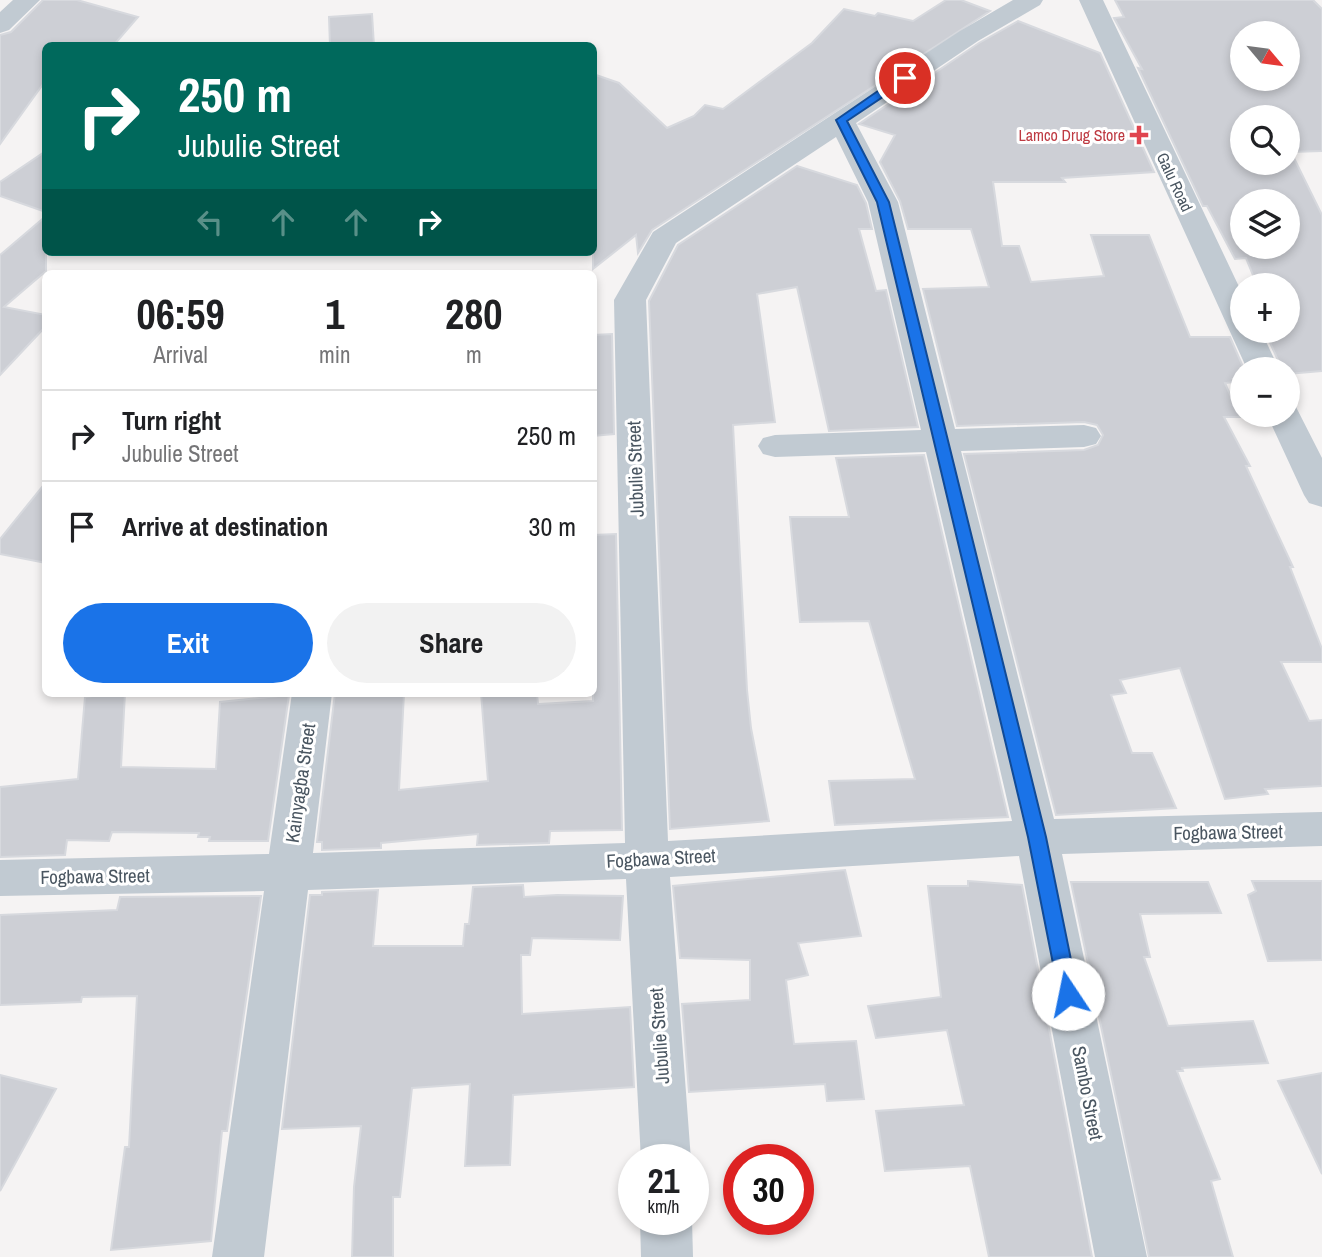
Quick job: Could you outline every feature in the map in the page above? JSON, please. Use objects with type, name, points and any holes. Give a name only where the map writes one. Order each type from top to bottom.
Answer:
[{"type":"street","points":[[0,25],[28,0]]},
{"type":"street","name":"Jubulie Street","points":[[665,1144],[647,860],[630,300],[664,238],[969,36],[1031,0]]},
{"type":"street","name":"Galu Road","points":[[1091,0],[1230,299]]},
{"type":"street","name":"Sambo Street","points":[[841,120],[883,202],[1037,837],[1121,1257]]},
{"type":"street","points":[[1290,427],[1322,495]]},
{"type":"street","points":[[775,446],[1084,436]]},
{"type":"street","name":"Kainyagba Street","points":[[238,1257],[287,872],[312,697]]},
{"type":"street","name":"Fogbawa Street","points":[[0,878],[647,860],[1037,837],[1322,830]]},
{"type":"street","points":[[666,1235],[667,1257]]},
{"type":"building","points":[[43,0],[77,0],[138,17],[116,42],[42,42],[42,86],[0,144],[0,35],[11,32]]},
{"type":"building","points":[[946,0],[961,0],[990,11],[652,230],[638,253],[636,235],[593,269],[593,256],[597,256],[597,75],[619,83],[667,128],[694,116],[705,105],[723,109],[812,43],[844,9],[913,21]]},
{"type":"building","points":[[1115,0],[1313,0],[1322,9],[1322,151],[1300,152],[1300,105],[1230,105],[1230,175],[1300,175],[1300,170],[1322,215],[1322,371],[1300,373],[1300,357],[1277,357],[1270,343],[1300,343],[1300,273],[1252,273],[1246,259],[1300,259],[1300,189],[1230,189],[1230,250],[1207,206],[1203,206],[1138,68],[1142,69],[1114,18],[1124,17]]},
{"type":"building","points":[[372,14],[374,42],[330,42],[329,17]]},
{"type":"building","points":[[1018,21],[1100,53],[1154,172],[1062,178],[1065,182],[993,182],[1002,246],[1019,246],[1031,282],[1104,276],[1091,235],[1149,235],[1190,337],[1230,337],[1230,343],[1233,343],[1239,357],[1230,357],[1230,382],[1225,383],[1230,394],[1230,417],[1224,417],[1250,466],[1246,466],[1293,567],[1290,567],[1322,649],[1322,662],[1281,662],[1309,721],[1322,720],[1322,786],[1265,789],[1268,794],[1225,799],[1180,668],[1120,680],[1126,693],[1111,695],[1132,753],[1152,753],[1176,808],[1056,815],[964,454],[1084,450],[1098,445],[1103,435],[1097,425],[1084,422],[957,426],[923,289],[989,287],[971,229],[908,229],[900,201],[880,162],[895,135],[859,124],[979,43]]},
{"type":"building","points":[[42,154],[42,211],[0,196],[0,182]]},
{"type":"building","points":[[797,166],[857,185],[866,203],[872,229],[859,229],[876,291],[886,290],[918,427],[829,431],[797,287],[757,294],[775,422],[733,425],[747,690],[751,728],[769,821],[670,829],[649,301],[678,245]]},
{"type":"building","points":[[42,219],[42,256],[46,256],[46,270],[42,270],[42,274],[4,307],[42,314],[42,330],[0,375],[0,255]]},
{"type":"building","points":[[612,334],[614,434],[597,436],[597,335]]},
{"type":"building","points":[[924,455],[1008,817],[835,825],[829,781],[915,779],[869,621],[800,622],[790,517],[849,517],[836,458]]},
{"type":"building","points":[[42,487],[42,562],[0,554],[0,539]]},
{"type":"building","points":[[616,534],[622,830],[550,831],[549,843],[477,845],[478,834],[381,843],[381,848],[322,850],[322,842],[317,842],[335,697],[404,697],[399,790],[488,781],[481,697],[537,697],[538,704],[593,701],[593,697],[597,697],[597,535]]},
{"type":"building","points":[[85,697],[125,697],[121,767],[216,769],[220,702],[289,697],[268,841],[209,841],[210,837],[198,837],[199,833],[112,832],[109,841],[67,840],[65,855],[0,857],[0,787],[78,779]]},
{"type":"building","points":[[845,870],[861,936],[798,943],[808,975],[786,980],[794,1044],[856,1041],[864,1099],[827,1101],[825,1084],[689,1092],[682,1004],[750,1000],[750,960],[680,958],[673,886]]},
{"type":"building","points":[[968,881],[1022,885],[1092,1257],[989,1257],[970,1166],[885,1171],[876,1111],[964,1105],[947,1030],[876,1038],[868,1006],[941,997],[928,886],[968,886]]},
{"type":"building","points":[[1252,881],[1322,881],[1322,960],[1268,961],[1248,895],[1256,891]]},
{"type":"building","points":[[1071,882],[1208,882],[1221,913],[1140,914],[1150,957],[1144,957],[1168,1026],[1253,1021],[1268,1063],[1182,1068],[1183,1071],[1177,1071],[1220,1179],[1211,1181],[1233,1257],[1149,1257]]},
{"type":"building","points":[[523,885],[524,897],[623,896],[620,940],[532,938],[530,955],[521,955],[522,1014],[630,1007],[634,1087],[513,1095],[510,1165],[465,1166],[470,1084],[412,1088],[400,1197],[393,1197],[393,1257],[352,1257],[354,1187],[361,1126],[282,1129],[310,895],[322,895],[322,892],[378,890],[373,946],[463,946],[465,924],[469,924],[473,887]]},
{"type":"building","points":[[261,896],[227,1131],[222,1131],[211,1241],[111,1250],[125,1147],[129,1147],[137,996],[82,997],[81,1002],[0,1005],[0,915],[117,910],[120,897]]},
{"type":"building","points":[[1322,1073],[1322,1174],[1278,1081]]},
{"type":"building","points":[[0,1075],[56,1089],[0,1191]]},
{"type":"place","name":"Lamco Drug Store","points":[[1139,135]]},
{"type":"route","points":[[905,78],[841,120],[883,202],[1037,837],[1068,994]]}]
